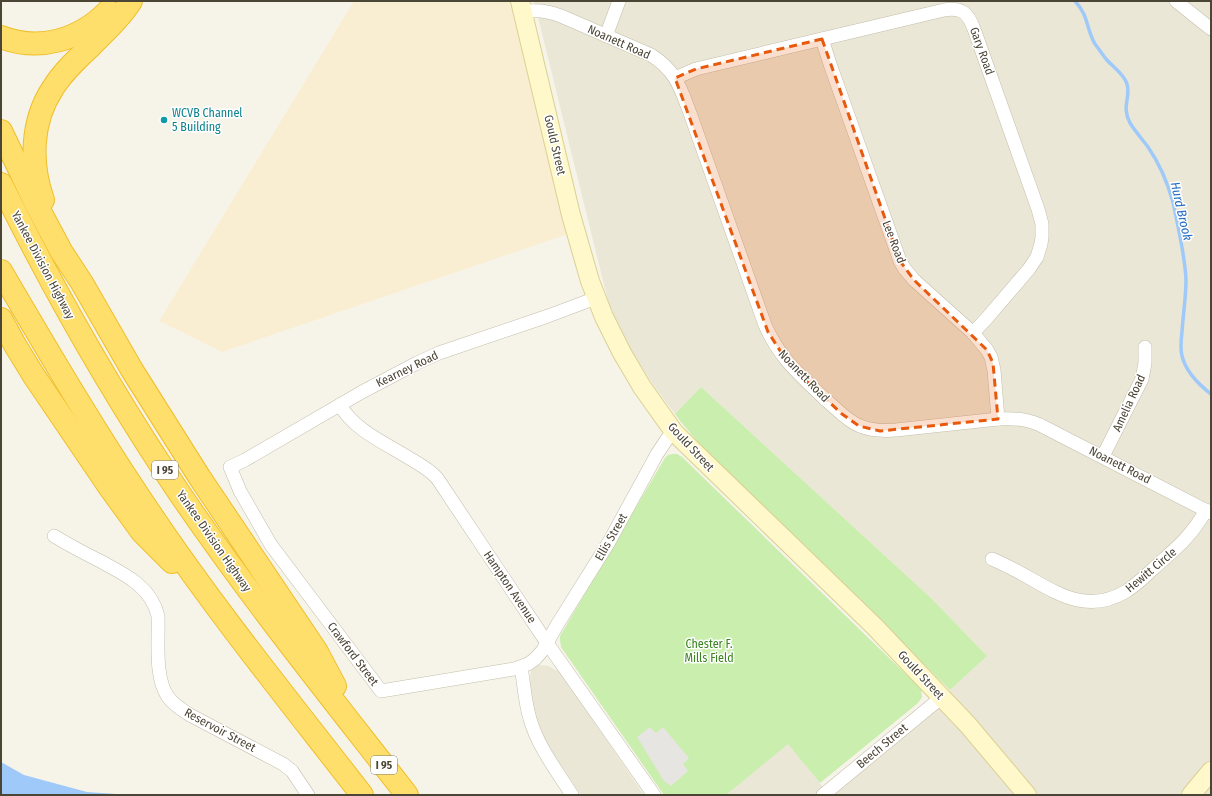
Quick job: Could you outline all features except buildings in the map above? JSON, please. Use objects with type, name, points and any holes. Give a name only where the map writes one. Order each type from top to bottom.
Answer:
[{"type":"highway","points":[[1,38],[12,42],[30,44],[66,39],[80,33],[93,24],[107,12],[116,1]]},
{"type":"highway","points":[[82,283],[42,194],[37,172],[35,151],[37,124],[43,106],[58,80],[119,17],[131,1]]},
{"type":"highway","points":[[1,131],[43,218],[61,251],[82,283],[125,358],[179,445],[260,569],[318,652],[361,735]]},
{"type":"highway","name":"Yankee Division Highway","points":[[1,184],[74,323],[115,393],[180,494],[276,626],[407,795]]},
{"type":"highway","points":[[1,271],[113,458],[154,519],[214,603],[362,795]]},
{"type":"highway","points":[[1,319],[15,345],[71,432],[142,532],[214,603]]},
{"type":"highway","points":[[1,327],[15,345]]},
{"type":"main road","name":"Gould Street","points":[[522,7],[571,215],[596,298],[610,330],[642,387],[674,432],[875,627],[971,729],[1022,793]]},
{"type":"main road","points":[[1191,795],[1211,771]]},
{"type":"street","points":[[606,36],[619,1]]},
{"type":"street","points":[[1176,1],[1211,29]]},
{"type":"street","name":"Noanett Road","points":[[522,7],[535,11],[547,12],[651,55],[662,63],[675,78],[688,108],[765,325],[775,345],[790,366],[853,423],[866,429],[888,431],[998,419],[1021,419],[1038,424],[1103,456],[1209,512]]},
{"type":"street","name":"Gary Road","points":[[675,78],[690,71],[944,10],[958,10],[967,14],[970,18],[1038,209],[1042,231],[1041,244],[1034,263],[973,333]]},
{"type":"street","name":"Lee Road","points":[[822,39],[900,261],[908,274],[973,333],[987,350],[993,364],[998,419]]},
{"type":"street","name":"Kearney Road","points":[[230,467],[246,460],[395,374],[428,358],[596,298]]},
{"type":"street","name":"Amelia Road","points":[[1103,456],[1142,379],[1145,363],[1145,347]]},
{"type":"street","name":"Hampton Avenue","points":[[340,405],[347,417],[358,426],[424,467],[435,476],[547,643],[654,795]]},
{"type":"street","name":"Ellis Street","points":[[547,643],[609,542],[657,454],[667,439],[674,432]]},
{"type":"street","name":"Crawford Street","points":[[230,467],[240,491],[271,545],[381,690],[522,667],[535,659],[547,643]]},
{"type":"street","name":"Hewitt Circle","points":[[992,559],[1065,597],[1080,601],[1102,600],[1123,593],[1134,586],[1187,539],[1209,512]]},
{"type":"street","name":"Reservoir Street","points":[[54,536],[128,576],[141,586],[150,597],[157,610],[158,616],[158,653],[160,672],[167,695],[176,706],[190,715],[283,764],[292,771],[308,795]]},
{"type":"street","points":[[522,667],[528,711],[533,728],[572,795]]},
{"type":"street","name":"Beech Street","points":[[823,795],[942,697]]},
{"type":"highlighted area","points":[[822,39],[900,261],[914,280],[987,350],[993,363],[998,419],[880,431],[859,426],[842,414],[790,366],[768,332],[675,78],[696,69]]},
{"type":"shaded area","points":[[354,1],[515,1],[571,233],[222,352],[159,321]]},
{"type":"shaded area","points":[[534,1],[1211,1],[1211,795],[832,795],[940,705],[950,690],[987,656],[932,599],[701,387],[675,414],[654,386],[625,341],[608,301]]},
{"type":"shaded area","points":[[539,665],[548,666],[560,672],[644,795],[581,795],[539,732],[533,712],[530,682],[531,670]]},
{"type":"shaded area","points":[[650,727],[656,733],[663,727],[689,758],[683,764],[688,771],[671,786],[664,781],[637,737]]},
{"type":"shaded area","points":[[788,743],[829,795],[726,795]]},
{"type":"green space","points":[[701,387],[932,599],[987,656],[950,690],[703,448],[681,422],[675,414]]},
{"type":"green space","name":"Chester F. Mills Field","points":[[677,454],[682,457],[921,689],[922,697],[918,703],[820,783],[788,744],[726,795],[664,795],[561,647],[560,636],[665,458],[668,455]]},
{"type":"water","points":[[1,762],[24,775],[87,792],[131,795],[1,795]]},
{"type":"waterway","name":"Hurd Brook","points":[[1075,1],[1083,12],[1095,44],[1106,59],[1126,80],[1128,89],[1126,107],[1127,117],[1156,160],[1169,188],[1183,251],[1186,280],[1181,344],[1182,356],[1186,367],[1193,377],[1211,394]]},
{"type":"place","name":"WCVB Channel 5 Building","points":[[164,120]]}]
